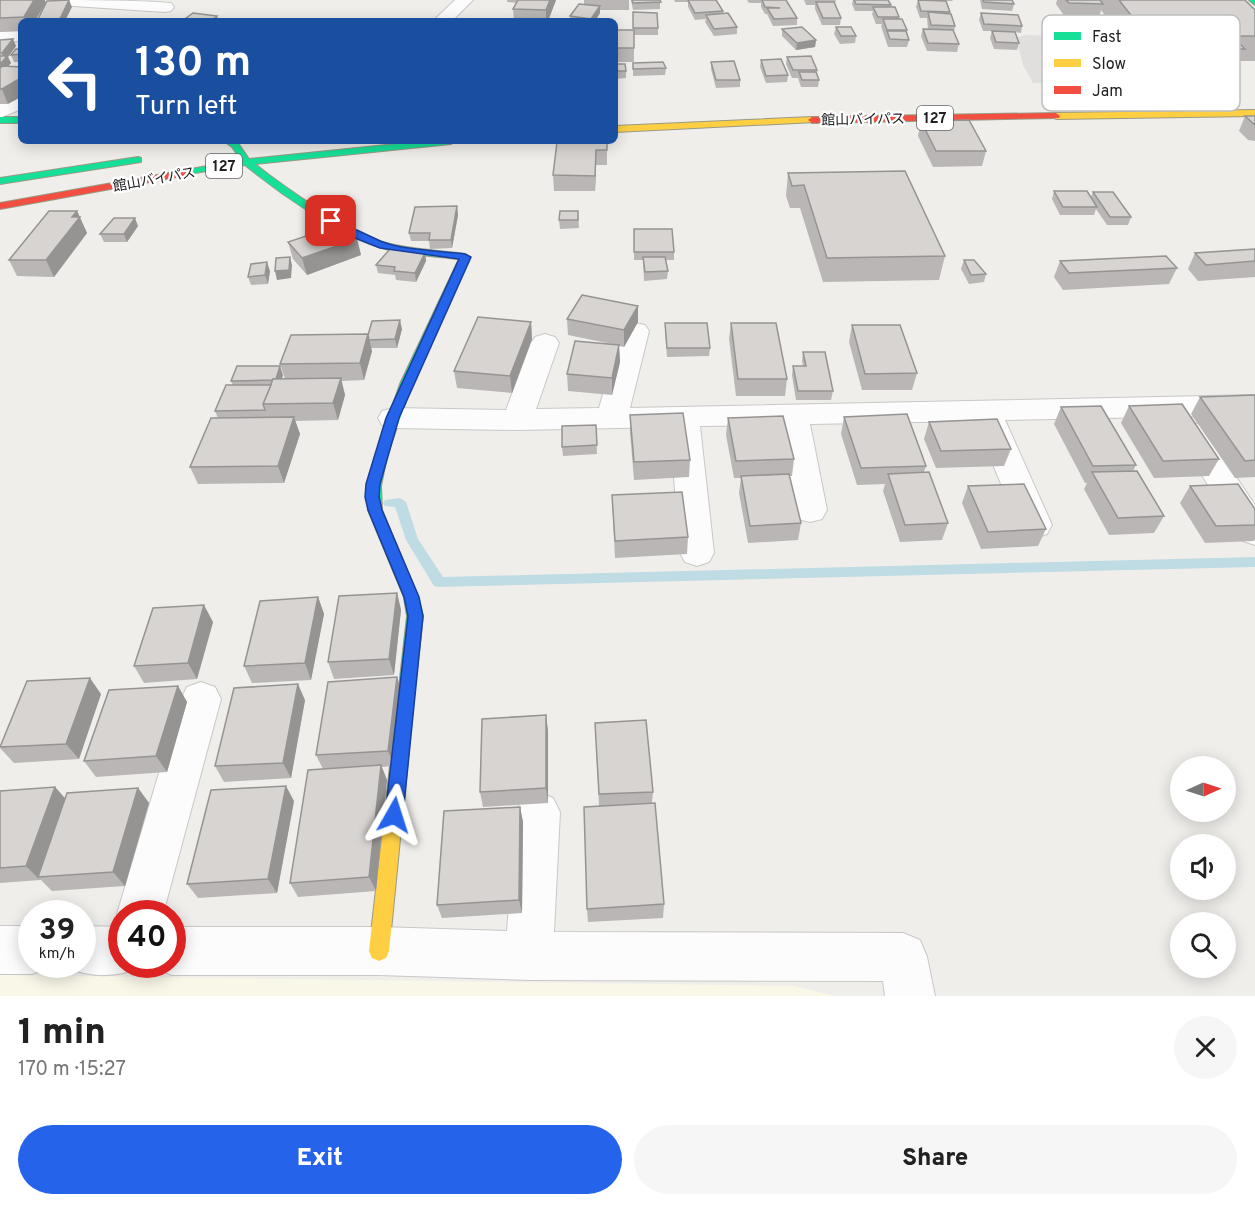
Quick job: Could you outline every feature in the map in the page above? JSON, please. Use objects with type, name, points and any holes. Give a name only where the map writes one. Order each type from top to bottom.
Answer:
[{"type":"main road","name":"館山バイパス","points":[[618,129],[774,121],[1255,114]]},
{"type":"main road","points":[[0,120],[18,120]]},
{"type":"main road","name":"127","points":[[214,148],[232,144]]},
{"type":"main road","points":[[237,144],[247,162],[296,199],[349,231],[384,246],[465,257],[393,418],[373,484],[372,497],[411,597],[415,616],[379,951]]},
{"type":"main road","name":"館山バイパス","points":[[0,206],[247,162],[422,144]]},
{"type":"main road","name":"館山バイパス","points":[[0,181],[150,158]]},
{"type":"street","points":[[58,0],[172,3]]},
{"type":"street","points":[[445,18],[465,0]]},
{"type":"street","points":[[145,18],[172,3]]},
{"type":"street","points":[[0,37],[18,36]]},
{"type":"street","points":[[0,112],[18,103]]},
{"type":"street","points":[[612,417],[635,331]]},
{"type":"street","points":[[517,420],[545,343]]},
{"type":"street","points":[[393,418],[517,420],[1255,405]]},
{"type":"street","points":[[1174,408],[1255,532]]},
{"type":"street","points":[[986,411],[1041,538]]},
{"type":"street","points":[[793,414],[810,510]]},
{"type":"street","points":[[684,416],[697,553]]},
{"type":"street","points":[[144,900],[201,699]]},
{"type":"street","points":[[529,956],[538,812]]},
{"type":"street","points":[[0,950],[18,950]]},
{"type":"street","points":[[186,951],[379,951],[529,956],[903,957],[910,996]]},
{"type":"shaded area","points":[[1026,35],[1042,35],[1042,83],[1033,83],[1023,65],[1016,38]]},
{"type":"shaded area","points":[[0,975],[18,975],[18,978],[96,976],[794,986],[836,996],[0,996]]},
{"type":"building","points":[[0,0],[34,0],[24,17],[0,18]]},
{"type":"building","points":[[69,0],[60,18],[38,18],[47,1]]},
{"type":"building","points":[[518,0],[550,0],[546,10],[513,9]]},
{"type":"building","points":[[632,0],[660,0],[661,2],[633,3]]},
{"type":"building","points":[[688,0],[716,0],[723,11],[695,13]]},
{"type":"building","points":[[762,0],[786,0],[797,18],[774,19],[767,8],[780,8],[765,7]]},
{"type":"building","points":[[854,0],[888,0],[891,5],[856,4]]},
{"type":"building","points":[[918,0],[946,1],[950,12],[921,11]]},
{"type":"building","points":[[983,0],[1012,0],[1014,4],[984,2]]},
{"type":"building","points":[[1066,0],[1100,0],[1103,4],[1069,3]]},
{"type":"building","points":[[1119,0],[1245,0],[1255,10],[1255,36],[1240,36],[1240,15],[1131,15]]},
{"type":"building","points":[[816,2],[834,2],[841,18],[823,18]]},
{"type":"building","points":[[579,4],[600,6],[592,18],[570,16]]},
{"type":"building","points":[[873,7],[895,7],[899,17],[878,17]]},
{"type":"building","points":[[633,12],[657,13],[658,28],[633,28]]},
{"type":"building","points":[[928,12],[951,14],[955,26],[931,25]]},
{"type":"building","points":[[193,13],[217,16],[215,18],[186,18]]},
{"type":"building","points":[[728,13],[737,27],[714,29],[706,15]]},
{"type":"building","points":[[981,13],[1018,15],[1022,26],[984,24]]},
{"type":"building","points":[[883,19],[902,19],[907,30],[887,30]]},
{"type":"building","points":[[802,27],[816,40],[797,43],[782,29]]},
{"type":"building","points":[[836,27],[851,27],[856,36],[841,36]]},
{"type":"building","points":[[923,29],[953,30],[959,44],[928,43]]},
{"type":"building","points":[[618,30],[634,30],[634,48],[618,48]]},
{"type":"building","points":[[887,31],[906,31],[909,40],[890,39]]},
{"type":"building","points":[[992,31],[1015,32],[1019,43],[996,42]]},
{"type":"building","points":[[13,39],[2,53],[0,53],[0,40]]},
{"type":"building","points":[[16,49],[18,49],[18,54],[11,55]]},
{"type":"building","points":[[0,56],[7,56],[0,63]]},
{"type":"building","points":[[811,56],[817,70],[793,70],[787,57]]},
{"type":"building","points":[[781,59],[788,75],[766,76],[761,60]]},
{"type":"building","points":[[734,61],[740,80],[716,80],[711,62]]},
{"type":"building","points":[[663,62],[666,68],[633,69],[633,63]]},
{"type":"building","points":[[618,64],[625,64],[626,71],[618,71]]},
{"type":"building","points":[[3,66],[18,67],[18,80],[0,89],[0,68]]},
{"type":"building","points":[[799,72],[816,72],[819,80],[802,80]]},
{"type":"building","points":[[1245,116],[1255,116],[1255,125]]},
{"type":"building","points":[[969,120],[986,151],[936,151],[921,121]]},
{"type":"building","points":[[557,144],[607,144],[607,150],[596,150],[595,176],[553,175]]},
{"type":"building","points":[[905,171],[945,256],[827,258],[804,185],[792,186],[788,173]]},
{"type":"building","points":[[1054,191],[1087,191],[1097,207],[1063,207]]},
{"type":"building","points":[[1093,192],[1113,192],[1131,217],[1110,217]]},
{"type":"building","points":[[457,206],[451,240],[429,240],[430,233],[409,233],[415,207]]},
{"type":"building","points":[[49,211],[77,211],[72,217],[80,217],[46,260],[9,260]]},
{"type":"building","points":[[560,211],[578,211],[578,220],[559,220]]},
{"type":"building","points":[[114,218],[135,218],[124,234],[100,234]]},
{"type":"building","points":[[342,224],[357,239],[302,258],[288,242]]},
{"type":"building","points":[[634,229],[672,229],[674,252],[634,252]]},
{"type":"building","points":[[390,249],[425,253],[415,273],[394,271],[395,267],[376,265]]},
{"type":"building","points":[[1255,249],[1255,261],[1206,265],[1195,253]]},
{"type":"building","points":[[1166,256],[1177,268],[1069,273],[1060,261]]},
{"type":"building","points":[[290,257],[289,270],[275,271],[276,258]]},
{"type":"building","points":[[643,257],[665,257],[668,271],[645,272]]},
{"type":"building","points":[[964,260],[974,260],[986,274],[971,275]]},
{"type":"building","points":[[267,262],[265,275],[248,277],[251,264]]},
{"type":"building","points":[[582,295],[638,306],[624,330],[567,319]]},
{"type":"building","points":[[478,317],[531,322],[510,376],[454,371]]},
{"type":"building","points":[[400,320],[395,339],[369,340],[372,321]]},
{"type":"building","points":[[665,323],[707,323],[710,348],[667,348]]},
{"type":"building","points":[[731,323],[776,323],[787,379],[738,379]]},
{"type":"building","points":[[852,325],[900,325],[917,373],[865,374]]},
{"type":"building","points":[[368,334],[360,363],[280,364],[291,335]]},
{"type":"building","points":[[575,341],[619,345],[612,378],[567,374]]},
{"type":"building","points":[[803,352],[825,352],[833,391],[798,391],[793,366],[806,366]]},
{"type":"building","points":[[237,366],[280,366],[276,379],[231,381]]},
{"type":"building","points":[[341,378],[333,403],[263,404],[273,379]]},
{"type":"building","points":[[226,385],[271,385],[263,404],[265,410],[215,411]]},
{"type":"building","points":[[1255,395],[1255,460],[1245,461],[1200,397]]},
{"type":"building","points":[[1182,404],[1219,459],[1163,461],[1129,406]]},
{"type":"building","points":[[1101,406],[1136,465],[1093,466],[1061,407]]},
{"type":"building","points":[[683,413],[690,460],[634,462],[630,415]]},
{"type":"building","points":[[907,414],[926,466],[861,468],[844,417]]},
{"type":"building","points":[[783,416],[794,459],[736,461],[728,418]]},
{"type":"building","points":[[294,417],[278,466],[190,467],[211,418]]},
{"type":"building","points":[[997,419],[1011,449],[941,451],[929,422]]},
{"type":"building","points":[[596,425],[597,445],[562,447],[562,426]]},
{"type":"building","points":[[1137,471],[1164,516],[1118,518],[1092,472]]},
{"type":"building","points":[[929,472],[948,523],[905,525],[888,474]]},
{"type":"building","points":[[789,474],[801,523],[750,526],[741,476]]},
{"type":"building","points":[[1024,484],[1046,529],[988,532],[968,486]]},
{"type":"building","points":[[1238,484],[1255,509],[1255,525],[1216,526],[1190,486]]},
{"type":"building","points":[[682,492],[688,537],[615,541],[612,495]]},
{"type":"building","points":[[397,593],[389,659],[328,662],[339,596]]},
{"type":"building","points":[[318,597],[305,663],[244,666],[260,601]]},
{"type":"building","points":[[204,605],[188,663],[134,666],[153,608]]},
{"type":"building","points":[[397,677],[388,751],[316,755],[328,682]]},
{"type":"building","points":[[90,678],[66,744],[0,747],[27,681]]},
{"type":"building","points":[[298,684],[283,763],[215,766],[234,688]]},
{"type":"building","points":[[178,686],[156,756],[84,761],[109,690]]},
{"type":"building","points":[[546,715],[546,788],[480,792],[482,719]]},
{"type":"building","points":[[646,720],[653,792],[599,794],[595,723]]},
{"type":"building","points":[[381,765],[369,877],[290,883],[308,770]]},
{"type":"building","points":[[286,786],[268,879],[187,884],[211,790]]},
{"type":"building","points":[[55,787],[26,866],[0,868],[0,791]]},
{"type":"building","points":[[138,788],[113,872],[38,877],[67,793]]},
{"type":"building","points":[[655,803],[664,904],[587,909],[584,807]]},
{"type":"building","points":[[520,807],[519,900],[437,905],[444,811]]},
{"type":"waterway","points":[[389,503],[400,502],[412,540],[439,582],[1255,562]]},
{"type":"traffic: fast","points":[[1252,0],[1255,3]]},
{"type":"traffic: fast","points":[[0,120],[18,120]]},
{"type":"traffic: fast","points":[[233,144],[247,162],[268,179],[349,231],[384,246],[465,257],[406,384],[381,456],[374,486],[375,510],[411,597],[415,616],[407,687]]},
{"type":"traffic: fast","points":[[185,173],[247,162],[422,144]]},
{"type":"traffic: fast","points":[[0,181],[138,160]]},
{"type":"traffic: slow","points":[[1056,116],[1255,113]]},
{"type":"traffic: slow","points":[[618,129],[812,120]]},
{"type":"traffic: slow","points":[[379,951],[407,687]]},
{"type":"traffic: jam","points":[[812,120],[1056,116]]},
{"type":"traffic: jam","points":[[0,206],[185,173]]},
{"type":"route","points":[[331,221],[384,246],[465,257],[393,418],[373,484],[372,497],[375,510],[411,597],[415,616],[415,634],[394,815]]}]
